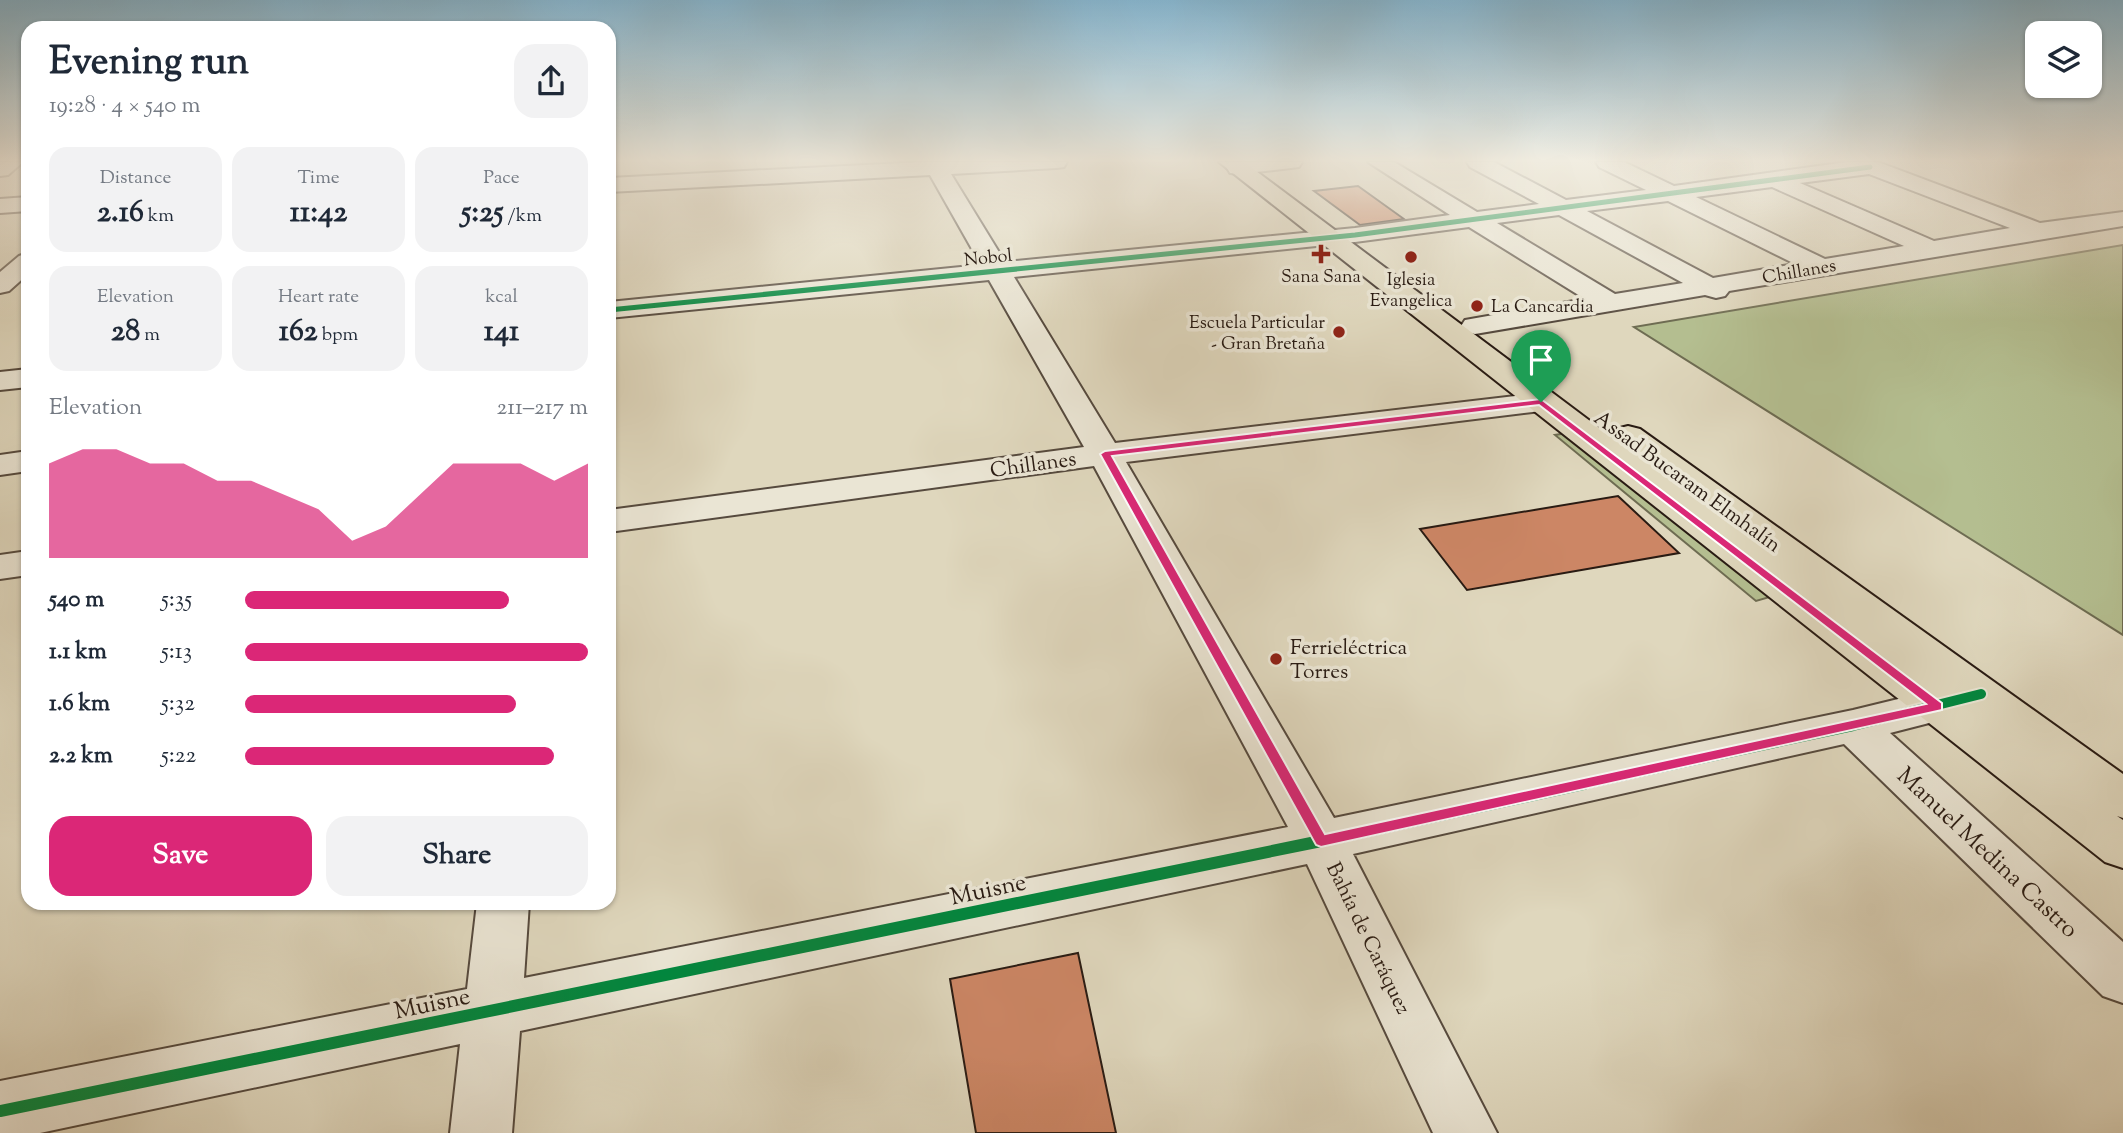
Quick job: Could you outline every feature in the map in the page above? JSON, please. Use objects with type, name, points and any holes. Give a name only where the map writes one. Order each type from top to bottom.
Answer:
[{"type":"main road","points":[[1317,215],[1541,402],[2123,848]]},
{"type":"main road","name":"Assad Bucaram Elmhalín","points":[[1343,236],[1486,333],[2123,799]]},
{"type":"street","name":"Bahía de Caráquez","points":[[965,215],[1105,454],[1321,841],[1466,1133]]},
{"type":"street","points":[[1465,215],[1609,302]]},
{"type":"street","name":"Nobol","points":[[616,309],[1343,236],[1503,215]]},
{"type":"street","points":[[1576,215],[1734,300]]},
{"type":"street","points":[[1714,215],[1821,267]]},
{"type":"street","points":[[1854,215],[1960,261]]},
{"type":"street","points":[[1996,215],[2038,231]]},
{"type":"street","name":"Chillanes","points":[[1486,333],[1609,302],[2123,219]]},
{"type":"street","name":"Chillanes","points":[[1486,333],[1734,300],[2123,236]]},
{"type":"street","points":[[0,251],[21,250]]},
{"type":"street","points":[[0,285],[21,267]]},
{"type":"street","points":[[0,381],[21,379]]},
{"type":"street","name":"Chillanes","points":[[616,520],[1105,454],[1541,402]]},
{"type":"street","points":[[0,465],[21,462]]},
{"type":"street","points":[[0,567],[21,564]]},
{"type":"street","name":"Muisne","points":[[0,1111],[1321,841],[1853,726],[1981,694]]},
{"type":"street","name":"Manuel Medina Castro","points":[[1853,726],[2123,978]]},
{"type":"street","points":[[481,1133],[502,910]]},
{"type":"green space","points":[[2123,245],[2123,635],[1634,327]]},
{"type":"green space","points":[[1573,432],[1780,594],[1756,601],[1555,435]]},
{"type":"building","points":[[1346,215],[1398,215],[1404,219],[1360,225]]},
{"type":"building","points":[[1618,496],[1679,553],[1467,590],[1420,529]]},
{"type":"building","points":[[1078,953],[1116,1133],[976,1133],[950,979]]},
{"type":"cycle path","points":[[616,309],[1355,235],[1507,215]]},
{"type":"cycle path","points":[[0,1111],[1321,841],[1853,726],[1981,694]]},
{"type":"place","name":"Sana Sana","points":[[1321,254]]},
{"type":"place","name":"Iglesia Evangelica","points":[[1411,257]]},
{"type":"place","name":"La Cancardia","points":[[1477,306]]},
{"type":"place","name":"Escuela Particular - Gran Bretaña","points":[[1339,332]]},
{"type":"place","name":"Ferrieléctrica Torres","points":[[1276,659]]},
{"type":"route","points":[[1541,402],[1937,707],[1321,841],[1105,454],[1541,402]]}]
